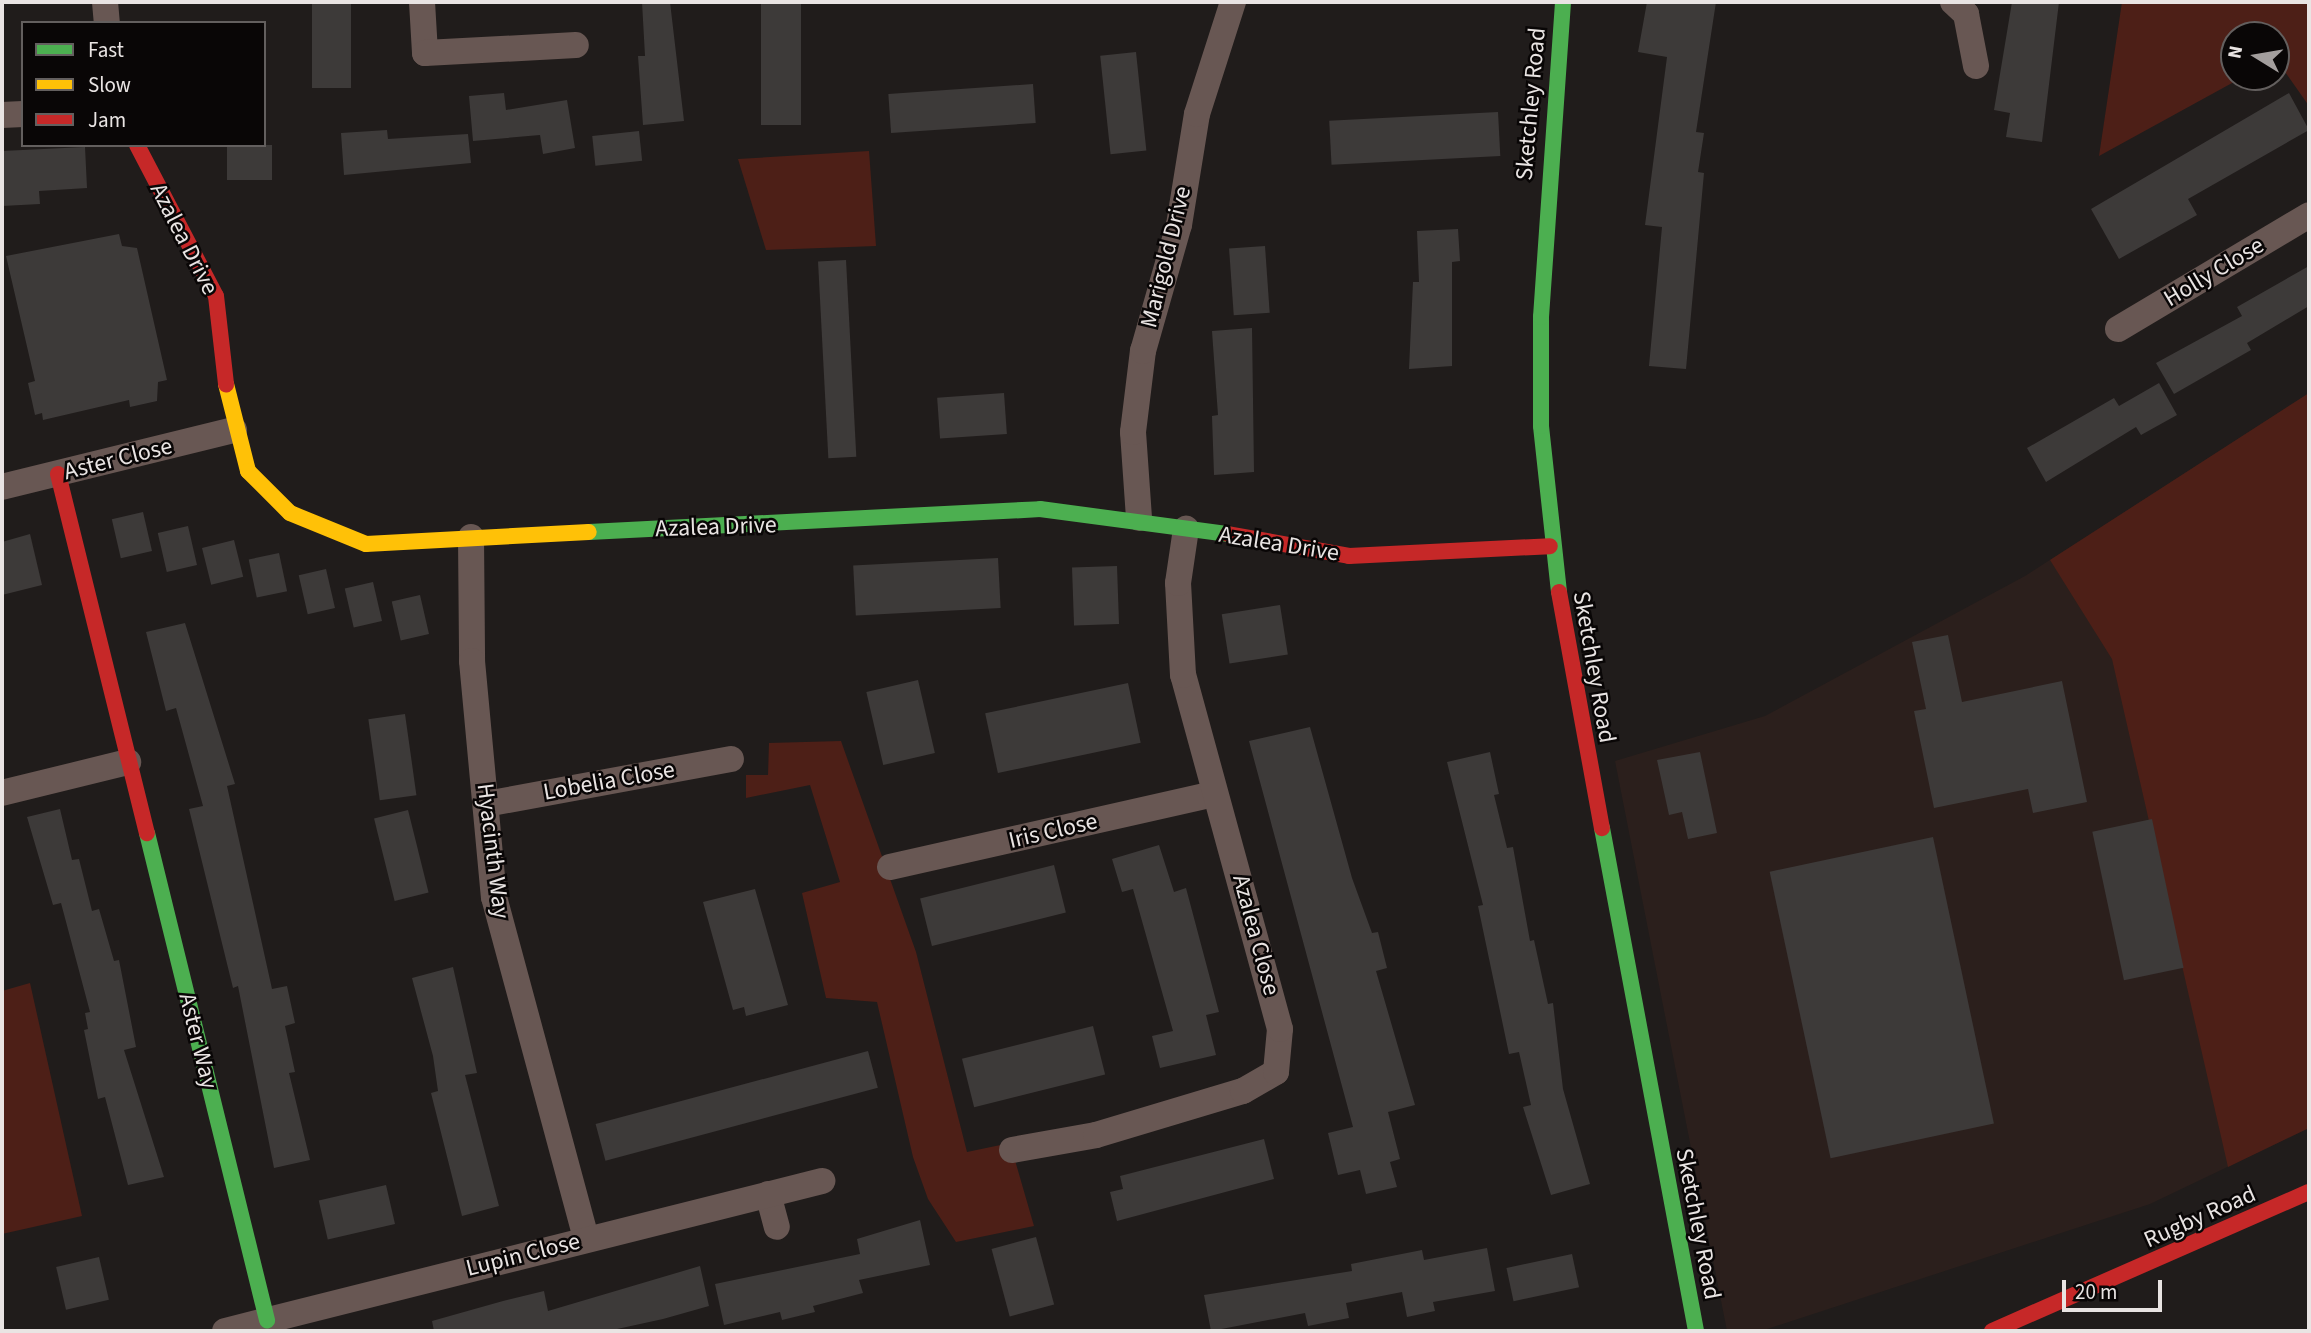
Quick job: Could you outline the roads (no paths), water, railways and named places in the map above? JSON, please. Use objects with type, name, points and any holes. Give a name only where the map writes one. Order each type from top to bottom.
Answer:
[{"type":"street","points":[[105,2],[107,21]]},
{"type":"street","points":[[422,2],[425,53],[576,45]]},
{"type":"street","name":"Marigold Drive","points":[[1139,518],[1133,432],[1143,351],[1179,225],[1197,114],[1233,2]]},
{"type":"street","name":"Sketchley Road","points":[[1563,2],[1541,317],[1541,426],[1550,546],[1608,879],[1696,1331]]},
{"type":"street","points":[[1953,2],[1966,14],[1976,66]]},
{"type":"street","points":[[2,115],[21,114]]},
{"type":"street","name":"Azalea Drive","points":[[138,147],[216,296],[234,430],[248,471],[290,513],[366,544],[1040,509],[1139,518],[1186,529],[1349,556],[1550,546]]},
{"type":"street","name":"Holly Close","points":[[2118,329],[2309,215]]},
{"type":"street","name":"Aster Close","points":[[2,487],[234,430]]},
{"type":"street","name":"Aster Way","points":[[58,474],[267,1320]]},
{"type":"street","name":"Azalea Close","points":[[1012,1150],[1096,1135],[1243,1091],[1276,1072],[1280,1029],[1183,675],[1178,583],[1186,529]]},
{"type":"street","name":"Hyacinth Way","points":[[471,537],[472,661],[494,897],[586,1239]]},
{"type":"street","name":"Lobelia Close","points":[[486,804],[731,758]]},
{"type":"street","points":[[2,793],[128,762]]},
{"type":"street","name":"Iris Close","points":[[890,867],[1215,794]]},
{"type":"street","name":"Lupin Close","points":[[225,1331],[822,1181]]},
{"type":"street","name":"Rugby Road","points":[[1992,1331],[2309,1192]]},
{"type":"street","points":[[768,1194],[777,1227]]}]
